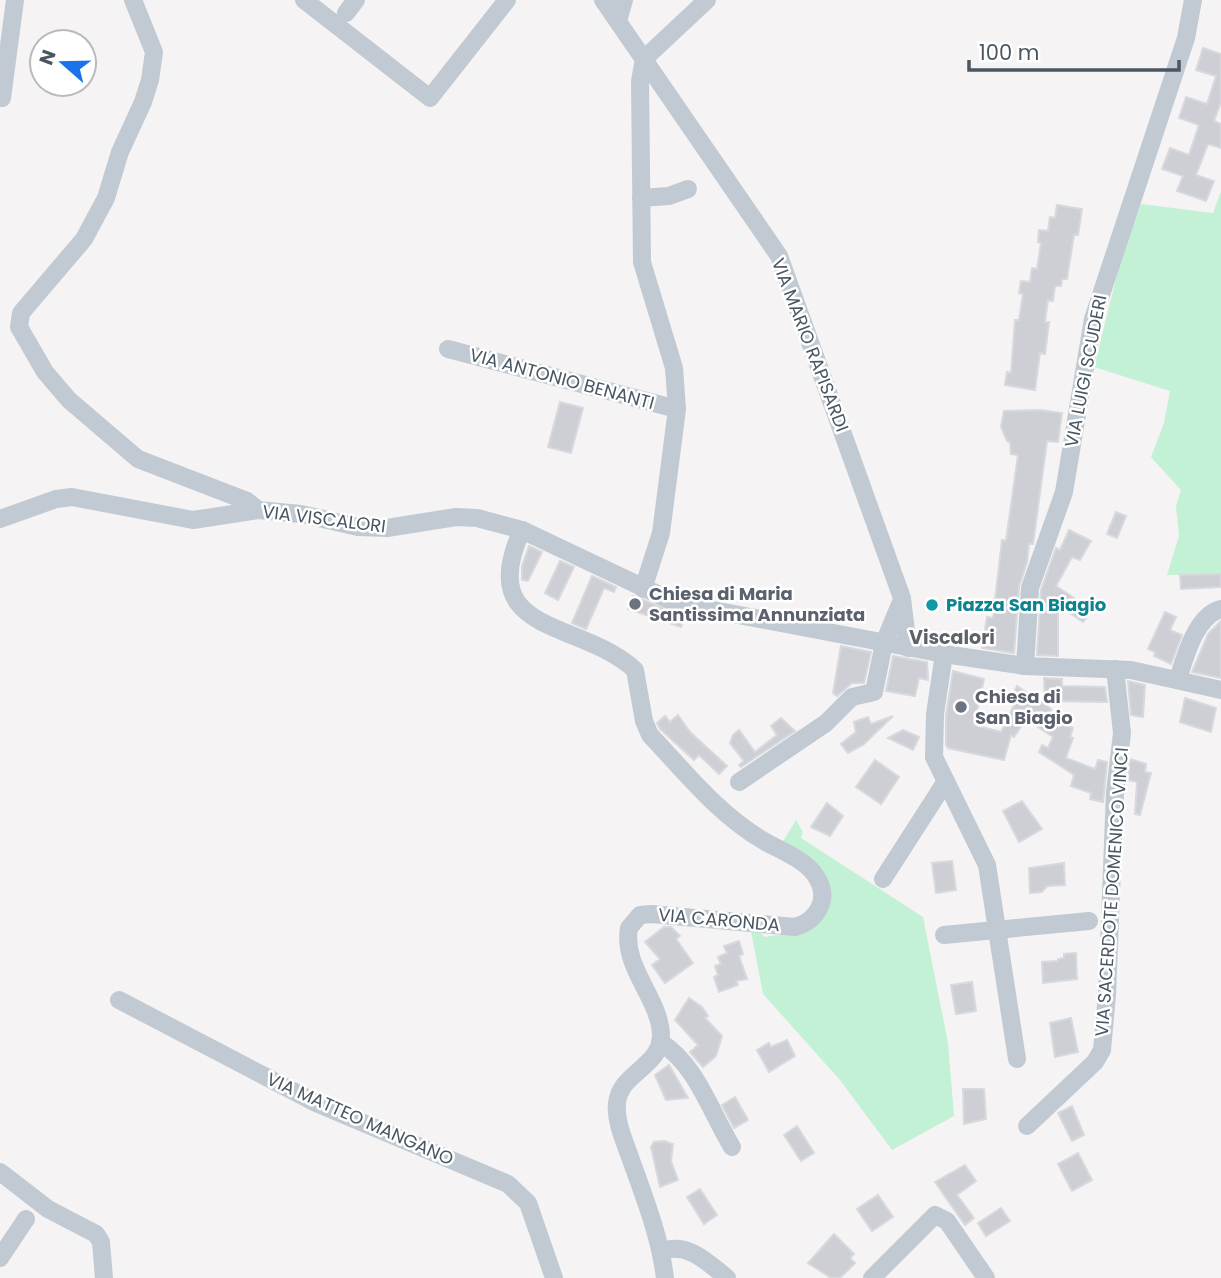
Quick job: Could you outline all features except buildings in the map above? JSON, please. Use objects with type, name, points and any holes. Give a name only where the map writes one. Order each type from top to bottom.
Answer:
[{"type":"street","points":[[2,98],[15,0]]},
{"type":"street","points":[[133,0],[154,52],[150,80],[143,102],[120,152],[106,198],[83,239],[21,313],[21,336],[44,372],[69,400],[138,459],[247,501],[258,510]]},
{"type":"street","points":[[304,0],[430,98],[507,0]]},
{"type":"street","name":"VIA MARIO RAPISARDI","points":[[603,0],[779,256],[902,598],[908,648]]},
{"type":"street","points":[[618,21],[624,0]]},
{"type":"street","points":[[643,589],[661,533],[677,409],[674,368],[642,262],[640,81],[644,59],[707,0]]},
{"type":"street","name":"VIA LUIGI SCUDERI","points":[[1025,666],[1030,588],[1064,492],[1093,319],[1186,38],[1193,0]]},
{"type":"street","points":[[641,198],[670,196],[688,189]]},
{"type":"street","name":"VIA ANTONIO BENANTI","points":[[448,349],[677,409]]},
{"type":"street","name":"VIA VISCALORI","points":[[0,519],[56,499],[72,497],[193,520],[258,510],[301,514],[358,527],[387,528],[456,517],[477,518],[522,530],[676,603],[944,654],[1025,666],[1115,669],[1178,679],[1221,690]]},
{"type":"street","name":"VIA CARONDA","points":[[522,530],[512,551],[508,579],[517,604],[635,670],[644,721],[650,735],[721,810],[748,832],[808,867],[822,889],[819,909],[813,918],[795,927],[651,914],[640,915],[632,920],[627,938],[631,956],[658,1019],[660,1042]]},
{"type":"street","points":[[739,782],[826,723],[852,697],[874,692],[884,643],[902,598]]},
{"type":"street","points":[[1178,679],[1188,649],[1209,614],[1221,609]]},
{"type":"street","points":[[944,654],[935,715],[934,757],[987,865],[1017,1059]]},
{"type":"street","name":"VIA SACERDOTE DOMENICO VINCI","points":[[1027,1126],[1095,1062],[1102,1050],[1107,995],[1115,792],[1122,733],[1115,669]]},
{"type":"street","points":[[883,879],[946,781]]},
{"type":"street","points":[[944,935],[1089,921]]},
{"type":"street","name":"VIA MATTEO MANGANO","points":[[119,1000],[316,1103],[508,1184],[528,1203],[554,1278]]},
{"type":"street","points":[[665,1278],[662,1251],[617,1116],[620,1091],[626,1081],[651,1061],[660,1042],[675,1052],[695,1080],[732,1147]]},
{"type":"street","points":[[0,1172],[48,1209],[96,1234],[101,1242],[104,1278]]},
{"type":"street","points":[[872,1278],[935,1215],[947,1221],[986,1278]]},
{"type":"street","points":[[0,1258],[26,1219]]},
{"type":"street","points":[[662,1251],[673,1247],[685,1250],[727,1278]]},
{"type":"green space","points":[[1221,191],[1221,574],[1167,575],[1179,536],[1176,506],[1181,490],[1151,457],[1164,423],[1170,391],[1094,367],[1123,251],[1141,204],[1213,213]]},
{"type":"green space","points":[[796,820],[803,832],[801,838],[923,917],[948,1043],[954,1116],[892,1150],[840,1080],[763,994],[751,931],[761,932],[764,937],[785,934],[830,890],[822,869],[782,843]]},
{"type":"place","name":"Chiesa di Maria Santissima Annunziata","points":[[635,604]]},
{"type":"place","name":"Piazza San Biagio","points":[[932,605]]},
{"type":"place","name":"Chiesa di San Biagio","points":[[961,707]]},
{"type":"district","name":"Viscalori","points":[[952,637]]}]
